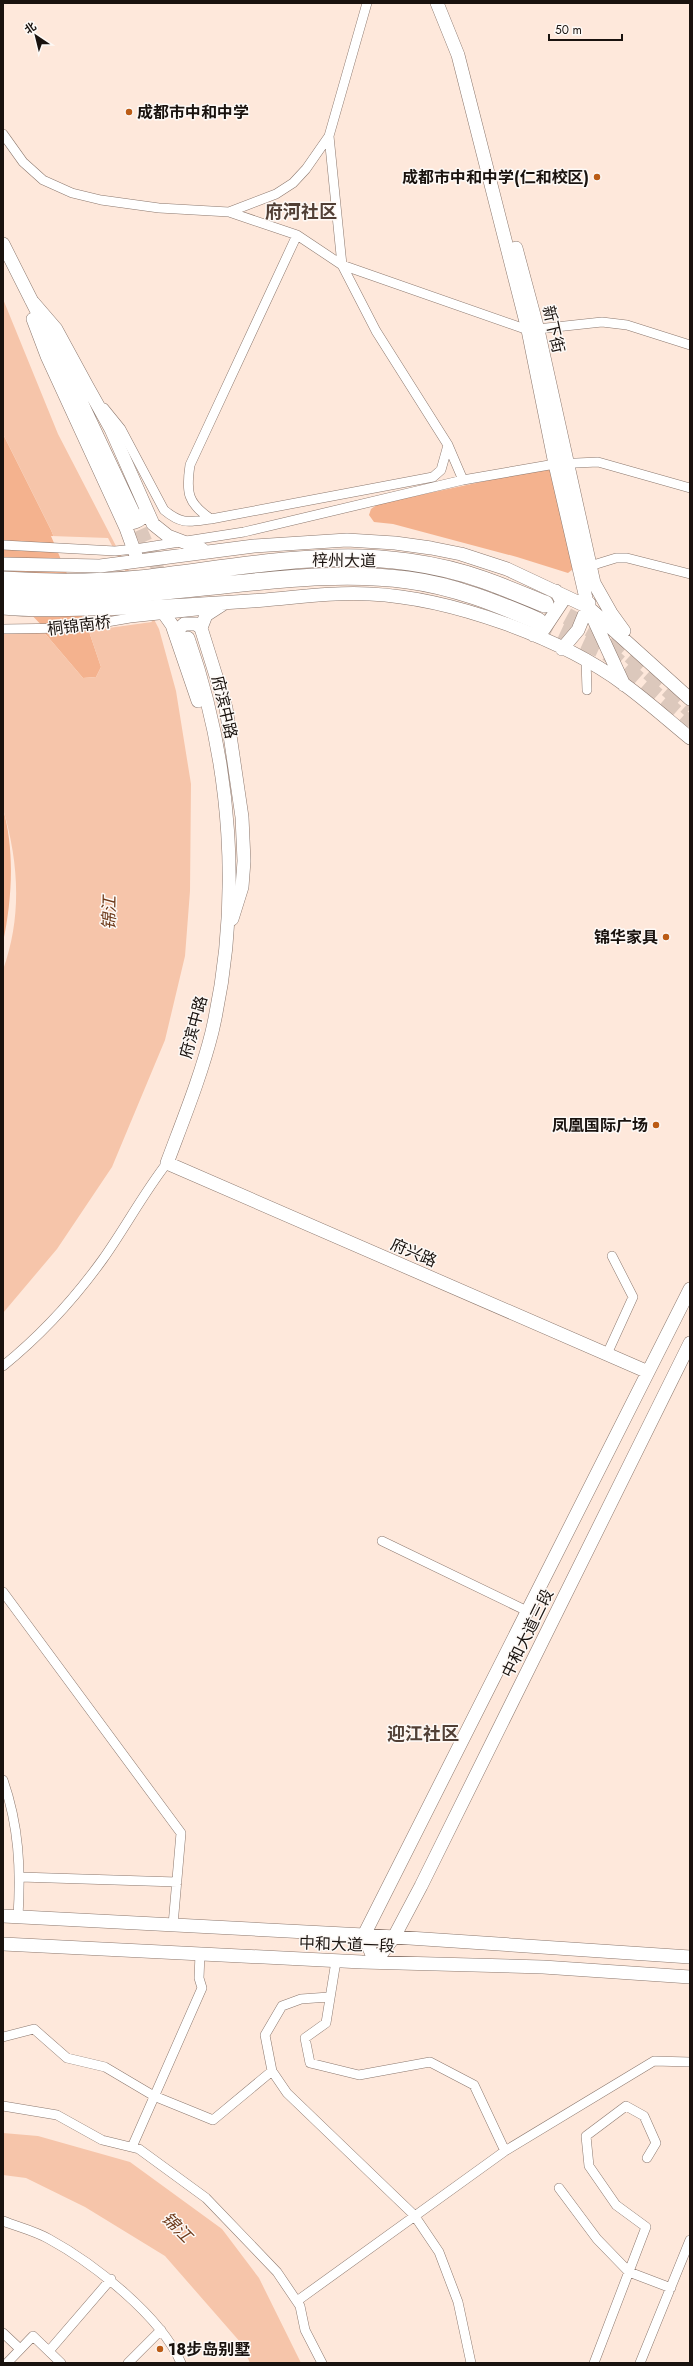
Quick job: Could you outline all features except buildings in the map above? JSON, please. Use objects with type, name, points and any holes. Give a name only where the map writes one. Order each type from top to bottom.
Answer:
[{"type":"highway","name":"梓州大道","points":[[151,603],[287,560],[333,558],[379,560],[416,564],[483,579],[551,598]]},
{"type":"highway","name":"梓州大道","points":[[151,603],[319,577],[368,577],[409,580],[457,590],[535,628]]},
{"type":"highway","points":[[3,580],[96,581],[151,603]]},
{"type":"highway","name":"桐锦南桥","points":[[3,596],[102,597],[151,603]]},
{"type":"main road","name":"新下街","points":[[437,3],[458,56],[533,330]]},
{"type":"main road","name":"新下街","points":[[445,3],[466,54],[533,330],[561,463],[588,607],[624,684]]},
{"type":"main road","points":[[3,244],[31,300],[130,523],[138,521],[145,515],[146,509]]},
{"type":"main road","points":[[31,300],[56,329],[111,430],[146,509],[159,530],[179,542],[210,551]]},
{"type":"main road","name":"新下街","points":[[561,463],[594,583],[610,613],[641,655]]},
{"type":"main road","points":[[127,516],[135,549],[133,562]]},
{"type":"main road","points":[[3,564],[100,566],[210,551],[303,542],[347,540],[395,543],[462,554],[507,569],[551,598],[562,602],[544,629],[406,598],[370,594],[226,602],[151,603]]},
{"type":"main road","points":[[562,649],[578,630],[588,607],[594,583]]},
{"type":"main road","points":[[551,598],[588,607],[690,699]]},
{"type":"main road","points":[[201,628],[206,615],[213,609],[226,602]]},
{"type":"main road","name":"桐锦南桥","points":[[3,608],[24,610],[151,603]]},
{"type":"main road","name":"府滨中路","points":[[151,603],[182,638],[199,669],[221,762],[228,822],[229,869],[226,938],[220,989],[212,1033],[167,1164]]},
{"type":"main road","points":[[182,638],[177,631],[184,624],[196,624],[201,628],[226,708],[242,817],[244,861],[242,887],[226,938]]},
{"type":"main road","points":[[535,628],[562,649],[586,660],[624,684],[690,738]]},
{"type":"main road","name":"府兴路","points":[[167,1164],[648,1372]]},
{"type":"main road","points":[[375,1962],[364,1935],[690,1289]]},
{"type":"main road","name":"中和大道三段","points":[[375,1962],[394,1937],[690,1343]]},
{"type":"main road","name":"中和大道一段","points":[[3,1916],[364,1935],[690,1958]]},
{"type":"main road","name":"中和大道一段","points":[[3,1944],[336,1961],[543,1967],[690,1976]]},
{"type":"street","points":[[229,212],[276,194],[293,183],[306,169],[329,136],[367,3]]},
{"type":"street","points":[[3,134],[23,162],[43,180],[72,193],[101,200],[159,208],[229,212],[297,235],[342,266],[533,330],[602,322],[627,325],[690,345]]},
{"type":"street","points":[[329,136],[342,266],[376,331],[448,445],[463,480]]},
{"type":"street","points":[[211,519],[193,505],[189,495],[188,483],[190,465],[297,235]]},
{"type":"street","points":[[87,386],[121,429],[164,510],[174,518],[184,522],[211,519],[433,478],[441,470],[448,445]]},
{"type":"street","points":[[3,545],[115,552],[244,532],[463,480],[561,463],[598,462],[690,488]]},
{"type":"street","points":[[590,566],[616,558],[627,558],[690,574]]},
{"type":"street","points":[[151,603],[213,609]]},
{"type":"street","name":"桐锦南桥","points":[[3,629],[72,628],[130,618],[151,603]]},
{"type":"street","points":[[586,660],[587,690]]},
{"type":"street","name":"府滨中路","points":[[3,1366],[19,1353],[69,1300],[102,1261],[167,1164]]},
{"type":"street","points":[[607,1354],[633,1297],[612,1256]]},
{"type":"street","points":[[382,1542],[527,1611]]},
{"type":"street","points":[[3,1592],[180,1833],[173,1925]]},
{"type":"street","points":[[3,1780],[13,1809],[20,1877],[18,1917]]},
{"type":"street","points":[[20,1877],[176,1882]]},
{"type":"street","points":[[132,2147],[202,1988],[199,1978],[200,1954]]},
{"type":"street","points":[[336,1961],[326,2023],[306,2038],[310,2063],[359,2074],[430,2062],[474,2084],[505,2151]]},
{"type":"street","points":[[329,1997],[302,1999],[282,2006],[265,2035],[272,2071],[287,2093],[414,2215],[439,2252],[458,2302],[472,2363]]},
{"type":"street","points":[[3,2037],[34,2030],[67,2058],[106,2067],[154,2096],[213,2120],[272,2071]]},
{"type":"street","points":[[297,2301],[414,2215],[505,2151],[654,2061],[690,2062]]},
{"type":"street","points":[[3,2106],[57,2115],[102,2140],[139,2149],[206,2198],[277,2272],[300,2306],[305,2330],[322,2363]]},
{"type":"street","points":[[594,2363],[646,2227],[616,2205],[589,2166],[586,2136],[626,2106],[644,2116],[656,2143],[647,2158]]},
{"type":"street","points":[[559,2188],[597,2239],[629,2272],[671,2288]]},
{"type":"street","points":[[3,2221],[48,2239],[111,2279],[161,2330],[181,2363]]},
{"type":"street","points":[[640,2363],[690,2240]]},
{"type":"street","points":[[49,2351],[111,2279]]},
{"type":"street","points":[[128,2363],[161,2330]]},
{"type":"street","points":[[3,2333],[20,2349]]},
{"type":"street","points":[[7,2363],[33,2336],[62,2363]]},
{"type":"shaded area","points":[[3,434],[51,530],[74,587],[101,667],[96,677],[83,678],[25,610],[3,579]]},
{"type":"shaded area","points":[[551,467],[573,569],[568,573],[517,557],[393,524],[374,522],[369,515],[371,509],[378,504]]},
{"type":"shaded area","points":[[3,809],[9,841],[11,876],[3,942]]},
{"type":"water","name":"锦江","points":[[3,299],[58,434],[159,629],[176,691],[191,784],[190,891],[185,956],[165,1040],[112,1167],[57,1249],[3,1313],[3,970],[13,930],[16,910],[16,890],[12,849],[3,809],[3,579],[25,610],[83,678],[96,677],[101,667],[74,587],[51,530],[3,434]]},
{"type":"water","name":"锦江","points":[[3,2133],[38,2136],[130,2162],[222,2229],[259,2278],[301,2363],[250,2363],[241,2343],[165,2256],[85,2207],[26,2178],[3,2175]]},
{"type":"pier","points":[[51,536],[108,538],[152,622],[87,631],[73,588]]},
{"type":"pier","points":[[3,577],[26,609],[49,633],[3,632]]},
{"type":"tunnel","points":[[133,512],[164,583]]},
{"type":"tunnel","points":[[545,604],[618,644],[690,709]]},
{"type":"tunnel","points":[[538,621],[608,653],[690,725]]},
{"type":"place","name":"成都市中和中学","points":[[129,112]]},
{"type":"place","name":"成都市中和中学(仁和校区)","points":[[597,177]]},
{"type":"place","name":"锦华家具","points":[[666,937]]},
{"type":"place","name":"凤凰国际广场","points":[[656,1125]]},
{"type":"place","name":"18步岛别墅","points":[[160,2349]]},
{"type":"district","name":"府河社区","points":[[301,212]]},
{"type":"district","name":"迎江社区","points":[[423,1734]]}]
